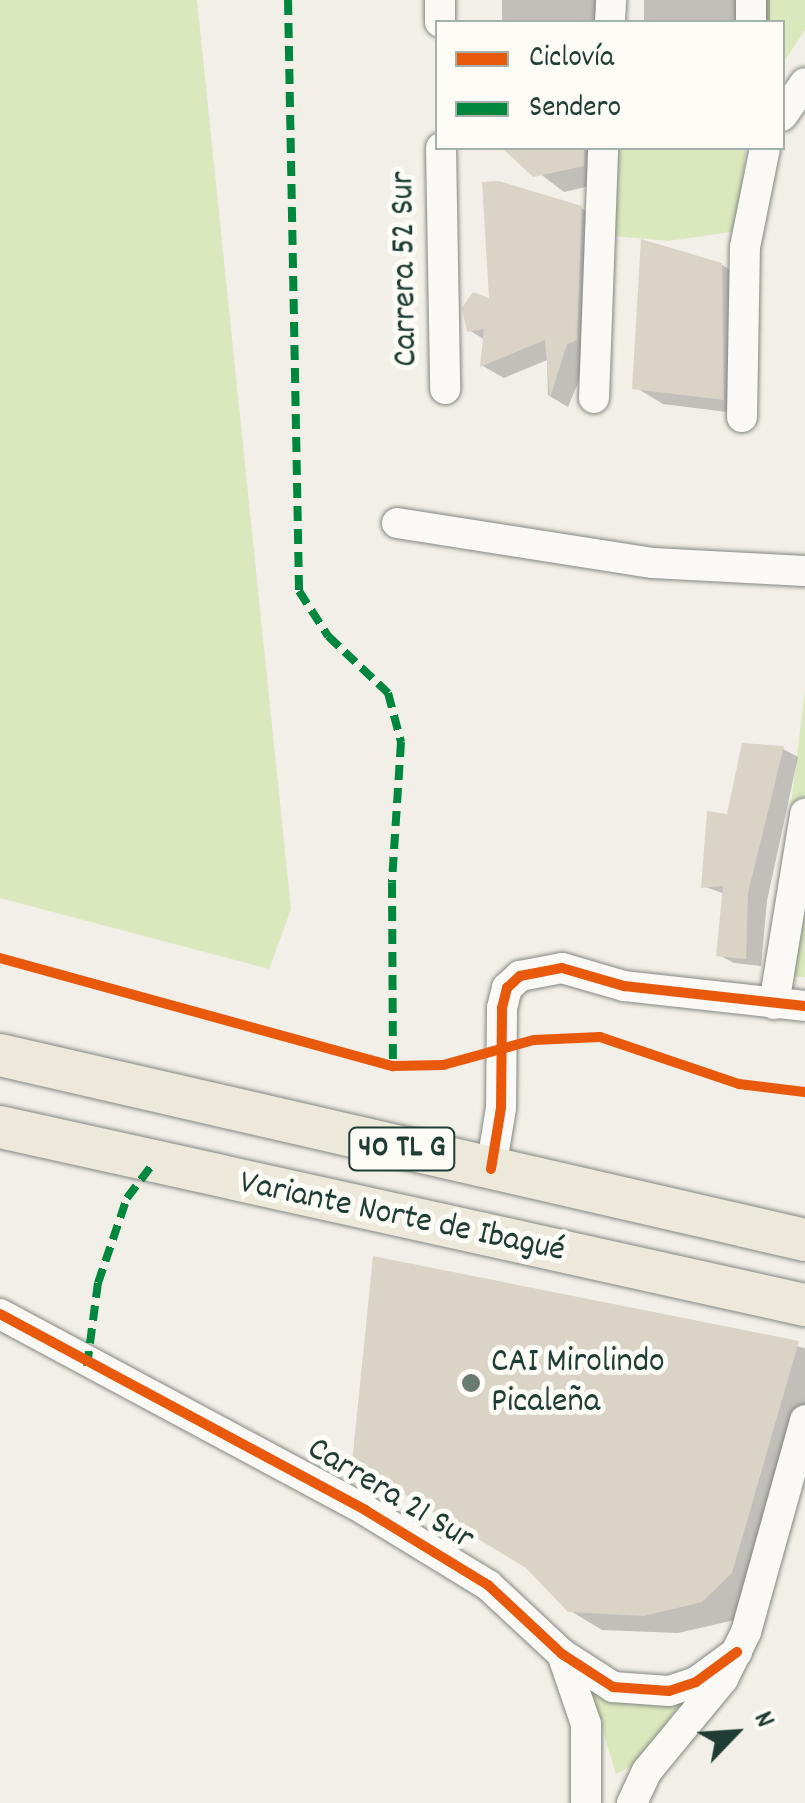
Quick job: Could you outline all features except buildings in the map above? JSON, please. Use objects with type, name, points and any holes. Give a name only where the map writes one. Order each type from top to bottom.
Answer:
[{"type":"highway","name":"Variante Norte de Ibagué","points":[[0,1055],[805,1240]]},
{"type":"highway","name":"Variante Norte de Ibagué","points":[[0,1128],[805,1304]]},
{"type":"street","points":[[785,112],[805,83]]},
{"type":"street","name":"Carrera 52 Sur","points":[[441,150],[445,389]]},
{"type":"street","points":[[594,398],[603,150]]},
{"type":"street","points":[[742,417],[746,247],[764,150]]},
{"type":"street","points":[[396,524],[653,563],[805,571]]},
{"type":"street","points":[[774,1004],[805,814]]},
{"type":"street","points":[[491,1169],[501,1108],[502,1008],[507,988],[520,976],[562,968],[624,986],[805,1006]]},
{"type":"street","name":"Carrera 21 Sur","points":[[0,1314],[381,1519],[488,1586],[593,1677],[637,1693],[696,1682],[736,1652]]},
{"type":"street","points":[[586,1796],[631,1803],[646,1771],[723,1678],[736,1652],[805,1420]]},
{"type":"street","name":"Carrera 21 Sur","points":[[562,1654],[586,1724],[586,1796]]},
{"type":"green space","points":[[0,0],[197,0],[291,909],[269,969],[0,898]]},
{"type":"green space","points":[[763,0],[805,0],[805,30],[785,60],[785,20],[762,20]]},
{"type":"green space","points":[[616,150],[746,150],[738,231],[668,241],[613,236]]},
{"type":"green space","points":[[805,690],[805,977],[770,975]]},
{"type":"green space","points":[[590,1688],[682,1702],[637,1763],[616,1774]]},
{"type":"marked path","points":[[288,0],[299,591],[328,636],[388,693],[401,742],[392,883],[393,1066]]},
{"type":"marked path","points":[[87,1366],[98,1283],[127,1198],[152,1165]]},
{"type":"cycle path","points":[[0,958],[393,1066],[443,1065],[534,1040],[600,1037],[739,1084],[805,1092]]},
{"type":"cycle path","points":[[491,1169],[501,1108],[502,1008],[507,988],[520,976],[562,968],[624,986],[805,1006]]},
{"type":"cycle path","points":[[0,1314],[365,1510],[488,1585],[562,1654],[613,1687],[669,1691],[696,1682],[737,1652]]},
{"type":"place","name":"CAI Mirolindo Picaleña","points":[[471,1383]]}]
